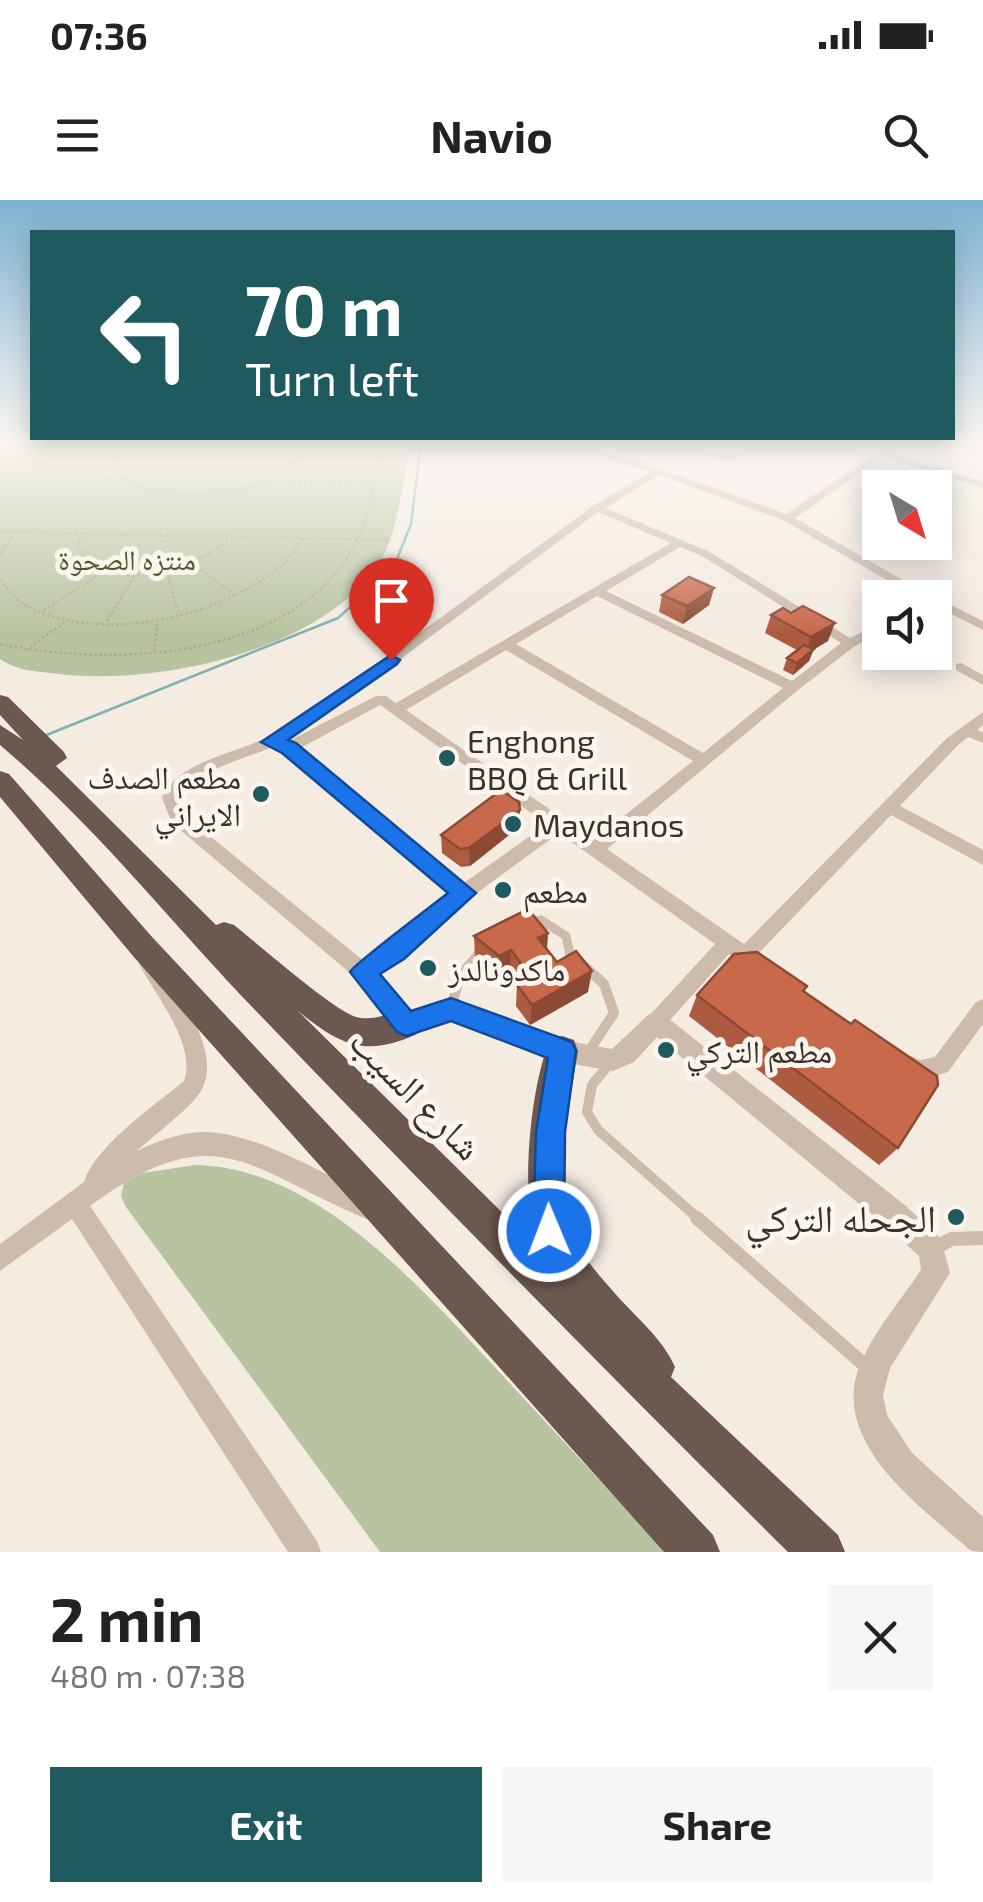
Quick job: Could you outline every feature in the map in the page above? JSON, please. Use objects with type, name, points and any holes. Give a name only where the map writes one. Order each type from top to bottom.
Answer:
[{"type":"highway","points":[[0,702],[102,806],[122,846]]},
{"type":"highway","name":"شارع السيب","points":[[0,733],[44,770],[161,884],[262,996],[822,1552]]},
{"type":"highway","points":[[0,780],[143,947],[696,1552]]},
{"type":"highway","points":[[0,802],[58,849]]},
{"type":"highway","points":[[161,884],[340,1026],[362,1035],[385,1034],[406,1024]]},
{"type":"highway","points":[[587,1055],[550,1132],[549,1231],[580,1282],[781,1511]]},
{"type":"street","points":[[280,745],[600,506]]},
{"type":"street","points":[[754,506],[787,518],[896,580]]},
{"type":"street","points":[[787,518],[805,506]]},
{"type":"street","points":[[597,508],[732,568],[850,643]]},
{"type":"street","points":[[396,709],[679,543]]},
{"type":"street","points":[[598,592],[793,688]]},
{"type":"street","points":[[952,610],[983,626]]},
{"type":"street","points":[[595,849],[862,637]]},
{"type":"street","points":[[506,644],[703,760]]},
{"type":"street","points":[[961,667],[983,681]]},
{"type":"street","points":[[780,979],[735,950],[381,699],[280,745],[190,776],[175,786],[171,807],[178,819],[363,972],[406,1024],[451,1009],[587,1055],[626,1054],[656,1022],[735,950],[890,808],[975,734],[983,717]]},
{"type":"street","points":[[280,745],[464,893]]},
{"type":"street","points":[[890,808],[983,858]]},
{"type":"street","points":[[363,972],[395,952],[464,893],[558,825]]},
{"type":"street","points":[[76,1204],[119,1152],[192,1087],[199,1067],[194,1043],[152,974],[143,947]]},
{"type":"street","points":[[892,1056],[921,1070],[941,1065],[983,1008]]},
{"type":"street","points":[[656,1022],[932,1249],[936,1273],[872,1372],[866,1406],[888,1452],[983,1539]]},
{"type":"street","points":[[0,1259],[146,1156],[204,1143],[234,1148],[269,1162],[397,1221]]},
{"type":"street","points":[[76,1204],[306,1552]]},
{"type":"lane","points":[[513,930],[541,920],[566,936],[570,955],[604,984],[614,1013],[587,1055],[592,1085],[587,1112],[598,1130],[872,1372]]},
{"type":"lane","points":[[451,1009],[455,986],[466,963],[492,944]]},
{"type":"lane","points":[[932,1249],[952,1240],[983,1238]]},
{"type":"path","points":[[0,644],[81,658],[153,654],[246,630],[286,611],[339,571],[358,540],[366,506]]},
{"type":"path","points":[[0,532],[391,540]]},
{"type":"path","points":[[0,555],[15,532]]},
{"type":"path","points":[[81,535],[80,555],[106,570],[136,574],[192,564],[231,537]]},
{"type":"path","points":[[0,580],[15,598],[41,612],[70,619],[106,622],[158,618],[236,596],[280,570],[303,538]]},
{"type":"path","points":[[192,564],[236,596]]},
{"type":"path","points":[[41,612],[106,570]]},
{"type":"path","points":[[166,570],[179,614]]},
{"type":"path","points":[[106,622],[136,574]]},
{"type":"path","points":[[153,654],[158,618]]},
{"type":"path","points":[[24,651],[70,619]]},
{"type":"green space","name":"منتزه الصحوة","points":[[0,506],[399,506],[388,546],[371,575],[342,603],[267,645],[223,659],[133,675],[30,671],[0,659]]},
{"type":"green space","points":[[195,1165],[243,1172],[288,1189],[332,1214],[374,1246],[450,1319],[666,1552],[380,1552],[126,1207],[121,1196],[124,1183],[143,1173]]},
{"type":"building","points":[[689,577],[714,588],[687,606],[662,595]]},
{"type":"building","points":[[803,606],[835,623],[811,637],[771,615],[783,608],[791,613]]},
{"type":"building","points":[[804,645],[814,649],[797,663],[787,658]]},
{"type":"building","points":[[501,790],[519,802],[520,810],[469,848],[460,849],[441,835]]},
{"type":"building","points":[[528,909],[548,933],[538,938],[557,962],[576,951],[592,971],[532,1005],[517,985],[532,978],[511,950],[499,956],[474,936]]},
{"type":"building","points":[[757,952],[807,986],[803,991],[851,1024],[855,1020],[937,1076],[938,1085],[898,1148],[697,995],[734,954]]},
{"type":"waterway","points":[[44,736],[338,618],[393,569],[411,524],[413,506]]},
{"type":"place","name":"Enghong BBQ & Grill","points":[[447,758]]},
{"type":"place","name":"مطعم الصدف الايراني","points":[[261,794]]},
{"type":"place","name":"Maydanos","points":[[513,824]]},
{"type":"place","name":"مطعم","points":[[503,890]]},
{"type":"place","name":"ماكدونالدز","points":[[428,968]]},
{"type":"place","name":"مطعم التركي","points":[[666,1050]]},
{"type":"place","name":"الجحله التركي","points":[[956,1217]]},
{"type":"route","points":[[391,660],[314,717],[271,742],[289,748],[464,893],[395,952],[363,972],[406,1024],[451,1009],[562,1051],[550,1132],[549,1231]]}]
